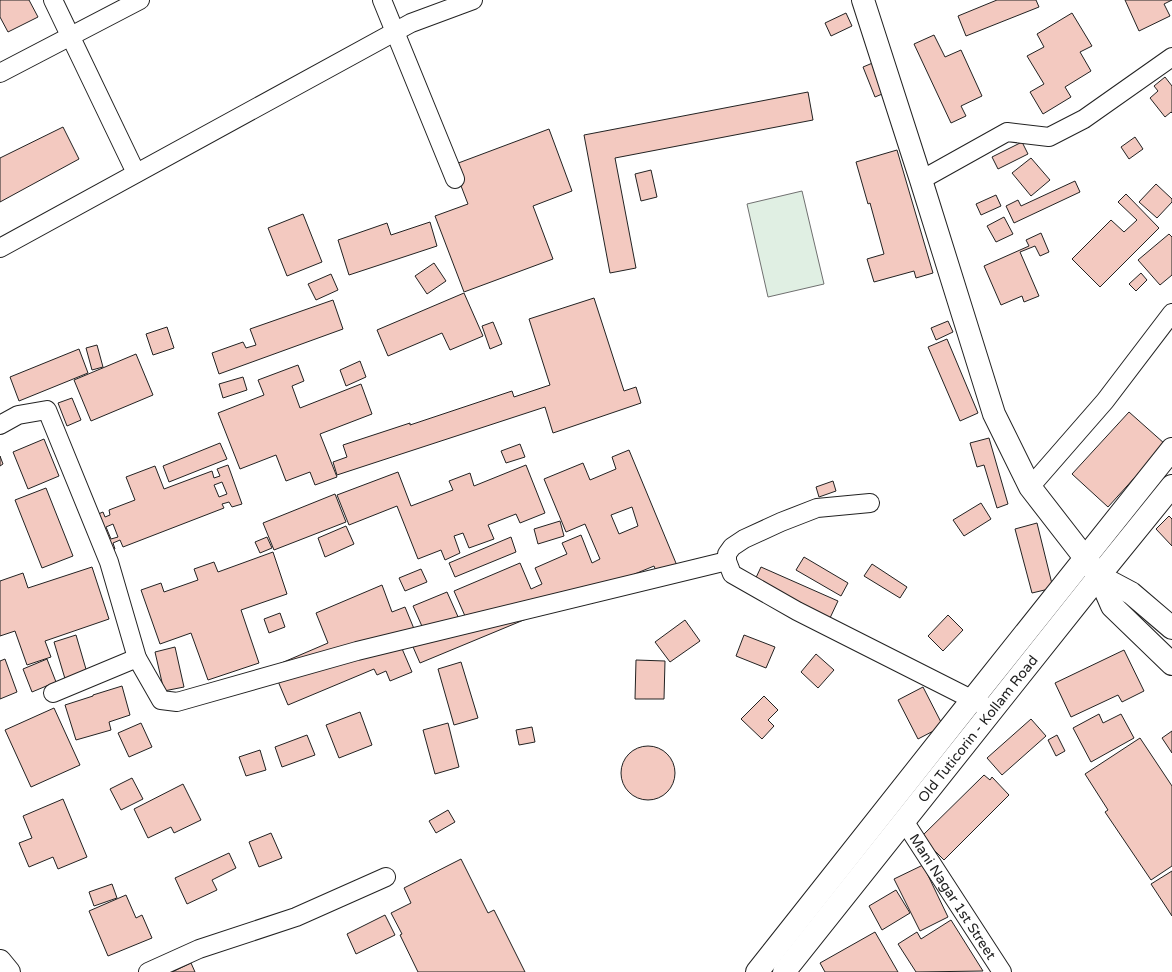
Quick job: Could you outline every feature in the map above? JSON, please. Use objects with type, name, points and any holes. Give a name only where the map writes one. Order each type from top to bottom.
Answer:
[{"type":"main road","points":[[863,0],[994,414],[1030,487],[1099,576],[1112,606],[1172,664]]},
{"type":"main road","points":[[757,972],[1172,449]]},
{"type":"main road","name":"Old Tuticorin - Kollam Road","points":[[787,971],[904,821],[1172,486]]},
{"type":"main road","points":[[1099,576],[1131,592],[1172,628]]},
{"type":"main road","points":[[0,961],[9,972]]},
{"type":"street","points":[[53,0],[136,173]]},
{"type":"street","points":[[0,73],[140,0]]},
{"type":"street","points":[[382,0],[455,178]]},
{"type":"street","points":[[0,248],[394,32],[412,23],[473,0]]},
{"type":"street","points":[[921,180],[1007,132],[1049,137],[1084,119],[1172,56]]},
{"type":"street","points":[[1030,487],[1105,401],[1172,313]]},
{"type":"street","points":[[0,424],[18,415],[47,410],[109,562],[136,658],[161,700],[177,702],[357,651],[727,561]]},
{"type":"street","points":[[870,504],[817,508],[744,538],[732,547],[727,554],[727,561],[732,574],[772,597],[993,710]]},
{"type":"street","points":[[53,694],[136,658]]},
{"type":"street","name":"Mani Nagar 1st Street","points":[[904,821],[1002,972]]},
{"type":"street","points":[[148,972],[199,949],[296,917],[386,877]]},
{"type":"green space","points":[[802,191],[824,284],[768,297],[747,204]]},
{"type":"building","points":[[0,0],[29,0],[38,17],[8,32],[0,17]]},
{"type":"building","points":[[997,0],[1036,0],[1039,7],[966,36],[958,16]]},
{"type":"building","points":[[1125,0],[1172,0],[1164,4],[1170,16],[1139,31]]},
{"type":"building","points":[[846,13],[852,26],[831,36],[825,23]]},
{"type":"building","points":[[1072,13],[1092,46],[1080,52],[1091,71],[1065,87],[1071,97],[1043,114],[1030,92],[1044,84],[1027,56],[1044,47],[1037,34]]},
{"type":"building","points":[[934,35],[945,57],[961,50],[982,96],[961,106],[966,116],[951,123],[914,44]]},
{"type":"building","points":[[875,62],[887,92],[875,97],[863,67]]},
{"type":"building","points":[[1165,77],[1172,86],[1172,113],[1171,112],[1165,117],[1150,98],[1158,91],[1154,86]]},
{"type":"building","points":[[808,92],[813,120],[615,158],[636,268],[610,273],[584,135]]},
{"type":"building","points":[[63,127],[79,159],[0,202],[0,158]]},
{"type":"building","points":[[549,129],[572,191],[533,206],[553,259],[464,292],[435,216],[468,204],[453,165]]},
{"type":"building","points":[[1135,137],[1143,149],[1129,159],[1121,147]]},
{"type":"building","points":[[1022,142],[1028,154],[998,169],[992,157]]},
{"type":"building","points":[[897,150],[933,273],[916,278],[914,271],[874,282],[867,259],[884,254],[870,203],[868,204],[856,162]]},
{"type":"building","points":[[1031,158],[1050,180],[1031,196],[1012,173]]},
{"type":"building","points":[[651,170],[657,197],[641,201],[635,174]]},
{"type":"building","points":[[1075,181],[1080,192],[1014,223],[1006,206],[1018,200],[1021,206]]},
{"type":"building","points":[[1156,184],[1172,199],[1172,202],[1157,218],[1139,202]]},
{"type":"building","points":[[1126,194],[1159,228],[1100,287],[1072,259],[1111,220],[1124,232],[1137,220],[1118,202]]},
{"type":"building","points":[[996,195],[1001,206],[981,215],[976,204]]},
{"type":"building","points":[[303,214],[322,262],[287,276],[268,228]]},
{"type":"building","points":[[1004,217],[1013,234],[996,242],[987,226]]},
{"type":"building","points":[[430,222],[437,246],[349,275],[338,240],[387,223],[391,235]]},
{"type":"building","points":[[1041,233],[1049,252],[1040,256],[1035,246],[1020,252],[1039,296],[1024,302],[1022,296],[1001,305],[984,266],[1029,246],[1026,240]]},
{"type":"building","points":[[1169,234],[1172,237],[1172,275],[1160,285],[1138,260]]},
{"type":"building","points":[[434,263],[446,281],[427,294],[415,276]]},
{"type":"building","points":[[1141,273],[1147,280],[1136,291],[1129,284]]},
{"type":"building","points":[[331,274],[338,290],[316,300],[308,284]]},
{"type":"building","points":[[464,293],[483,336],[450,350],[442,333],[388,356],[377,330]]},
{"type":"building","points":[[594,298],[624,391],[636,387],[641,403],[553,433],[545,407],[337,475],[333,462],[347,457],[343,445],[410,423],[410,425],[512,391],[514,397],[550,385],[529,319]]},
{"type":"building","points":[[333,300],[343,329],[219,374],[212,353],[243,342],[246,348],[256,345],[250,329]]},
{"type":"building","points":[[948,321],[953,332],[936,340],[931,328]]},
{"type":"building","points":[[493,322],[502,344],[490,349],[482,326]]},
{"type":"building","points":[[167,327],[174,348],[153,355],[146,334]]},
{"type":"building","points":[[947,339],[978,413],[960,421],[928,347]]},
{"type":"building","points":[[97,345],[103,367],[92,370],[86,348]]},
{"type":"building","points":[[79,349],[88,373],[19,401],[10,377]]},
{"type":"building","points":[[136,354],[153,395],[91,421],[74,380]]},
{"type":"building","points":[[360,361],[366,377],[346,386],[340,370]]},
{"type":"building","points":[[298,365],[304,381],[292,386],[300,408],[361,384],[372,414],[320,434],[337,477],[315,485],[310,472],[286,481],[276,455],[240,469],[218,413],[264,395],[258,380]]},
{"type":"building","points":[[243,377],[247,390],[223,398],[219,384]]},
{"type":"building","points":[[72,398],[81,420],[67,426],[58,403]]},
{"type":"building","points":[[1129,412],[1165,444],[1108,507],[1072,474]]},
{"type":"building","points":[[989,438],[1008,504],[997,508],[984,465],[977,467],[970,443]]},
{"type":"building","points":[[44,439],[59,476],[28,489],[13,452]]},
{"type":"building","points":[[220,443],[227,459],[169,482],[163,466]]},
{"type":"building","points":[[520,444],[525,457],[506,463],[501,451]]},
{"type":"building","points":[[629,450],[678,568],[658,576],[654,566],[420,663],[410,640],[400,644],[412,672],[390,681],[386,671],[377,675],[374,669],[288,705],[272,667],[328,643],[316,613],[382,585],[392,612],[405,607],[417,636],[425,633],[413,606],[447,592],[459,619],[465,616],[454,591],[520,563],[531,589],[542,584],[535,568],[567,554],[562,543],[581,535],[592,563],[600,559],[585,524],[566,532],[544,479],[583,463],[590,480],[616,469],[612,457]],"holes":[[[632,507],[638,526],[619,534],[611,515]]]},
{"type":"building","points":[[0,456],[3,464],[0,466]]},
{"type":"building","points":[[228,465],[242,504],[232,507],[229,502],[222,504],[224,508],[123,547],[120,540],[113,543],[115,549],[105,553],[91,517],[103,512],[105,517],[110,515],[109,510],[135,500],[126,477],[155,466],[164,489],[212,471],[214,478],[220,476],[217,469]],"holes":[[[222,482],[227,494],[219,497],[214,485]],[[113,524],[118,537],[111,539],[106,527]]]},
{"type":"building","points":[[526,465],[545,513],[520,523],[516,514],[488,525],[494,539],[469,548],[463,533],[454,536],[460,553],[445,560],[441,550],[418,559],[397,506],[349,525],[337,495],[398,472],[411,506],[453,490],[449,481],[470,473],[474,486]]},
{"type":"building","points":[[833,481],[836,491],[819,497],[816,487]]},
{"type":"building","points":[[46,488],[73,556],[42,568],[15,500]]},
{"type":"building","points":[[335,494],[346,522],[274,550],[263,523]]},
{"type":"building","points":[[981,503],[991,519],[964,536],[953,520]]},
{"type":"building","points":[[1169,516],[1172,519],[1172,546],[1156,529]]},
{"type":"building","points":[[560,521],[564,536],[538,544],[534,529]]},
{"type":"building","points":[[1037,523],[1053,588],[1032,593],[1015,529]]},
{"type":"building","points":[[346,526],[354,544],[325,557],[318,538]]},
{"type":"building","points":[[267,537],[272,548],[260,553],[255,542]]},
{"type":"building","points":[[511,537],[516,552],[455,577],[449,563]]},
{"type":"building","points":[[273,552],[287,594],[241,610],[259,663],[208,680],[191,633],[160,644],[141,590],[161,583],[164,592],[198,580],[194,569],[214,562],[218,572]]},
{"type":"building","points":[[804,557],[848,583],[841,596],[796,570]]},
{"type":"building","points":[[872,564],[907,587],[900,598],[864,576]]},
{"type":"building","points":[[92,567],[109,619],[45,641],[51,657],[27,665],[15,631],[0,636],[0,581],[23,573],[28,588]]},
{"type":"building","points":[[761,567],[838,601],[830,618],[753,584]]},
{"type":"building","points":[[421,569],[427,582],[405,591],[399,578]]},
{"type":"building","points":[[280,613],[285,627],[269,633],[264,619]]},
{"type":"building","points":[[948,615],[963,630],[943,651],[928,636]]},
{"type":"building","points":[[685,620],[700,641],[670,662],[655,642]]},
{"type":"building","points":[[76,635],[88,676],[66,682],[54,642]]},
{"type":"building","points":[[744,635],[775,647],[766,668],[736,656]]},
{"type":"building","points":[[175,647],[184,687],[164,691],[155,652]]},
{"type":"building","points":[[1124,650],[1144,691],[1122,702],[1118,695],[1071,717],[1055,683]]},
{"type":"building","points":[[816,654],[834,670],[818,688],[801,672]]},
{"type":"building","points":[[5,659],[17,692],[0,699],[0,661]]},
{"type":"building","points":[[47,659],[56,682],[32,692],[23,669]]},
{"type":"building","points":[[636,660],[665,661],[664,699],[635,699]]},
{"type":"building","points":[[461,662],[478,718],[454,725],[438,669]]},
{"type":"building","points":[[122,686],[130,715],[109,722],[111,730],[76,740],[65,705]]},
{"type":"building","points":[[923,687],[943,726],[918,739],[898,700]]},
{"type":"building","points":[[764,696],[778,710],[768,720],[774,726],[762,739],[741,719]]},
{"type":"building","points":[[54,708],[80,765],[31,787],[5,730]]},
{"type":"building","points":[[360,712],[372,745],[339,758],[326,725]]},
{"type":"building","points":[[1099,714],[1103,723],[1121,714],[1134,738],[1091,762],[1073,728]]},
{"type":"building","points":[[1031,719],[1046,736],[1002,775],[987,758]]},
{"type":"building","points":[[141,723],[152,747],[129,757],[118,733]]},
{"type":"building","points":[[448,723],[459,767],[435,774],[423,730]]},
{"type":"building","points":[[532,727],[535,742],[519,745],[516,730]]},
{"type":"building","points":[[1172,731],[1172,753],[1162,738]]},
{"type":"building","points":[[307,735],[315,755],[282,767],[275,747]]},
{"type":"building","points":[[1057,735],[1065,751],[1056,756],[1048,740]]},
{"type":"building","points":[[1140,738],[1172,786],[1172,866],[1151,880],[1105,812],[1108,810],[1085,774]]},
{"type":"building","points":[[648,746],[658,748],[667,754],[673,763],[675,773],[673,783],[667,792],[658,798],[648,800],[638,798],[629,792],[623,783],[621,773],[623,763],[629,754],[638,748]]},
{"type":"building","points":[[260,750],[266,770],[246,776],[239,757]]},
{"type":"building","points":[[984,775],[990,780],[992,777],[1009,795],[944,860],[921,837]]},
{"type":"building","points":[[132,778],[143,799],[121,810],[110,789]]},
{"type":"building","points":[[183,784],[201,820],[174,833],[171,827],[148,838],[134,809]]},
{"type":"building","points":[[63,799],[87,857],[58,869],[53,857],[29,867],[19,843],[32,838],[23,816]]},
{"type":"building","points":[[448,810],[455,822],[436,833],[429,821]]},
{"type":"building","points":[[271,833],[282,858],[259,867],[249,842]]},
{"type":"building","points":[[229,853],[236,868],[212,880],[217,890],[187,904],[175,878]]},
{"type":"building","points":[[461,859],[488,913],[494,910],[525,972],[418,972],[400,935],[402,934],[391,913],[411,903],[404,888]]},
{"type":"building","points":[[923,865],[948,917],[920,931],[894,879]]},
{"type":"building","points":[[1172,871],[1172,916],[1151,884]]},
{"type":"building","points":[[112,884],[117,898],[94,906],[89,892]]},
{"type":"building","points":[[896,890],[910,913],[882,930],[869,906]]},
{"type":"building","points":[[126,895],[136,918],[142,915],[152,938],[108,956],[89,911]]},
{"type":"building","points":[[385,915],[395,935],[356,954],[347,934]]},
{"type":"building","points":[[951,920],[983,971],[916,972],[898,944],[917,932],[921,939]]},
{"type":"building","points":[[875,932],[898,972],[825,972],[820,963]]},
{"type":"building","points":[[191,963],[195,972],[172,972]]}]
